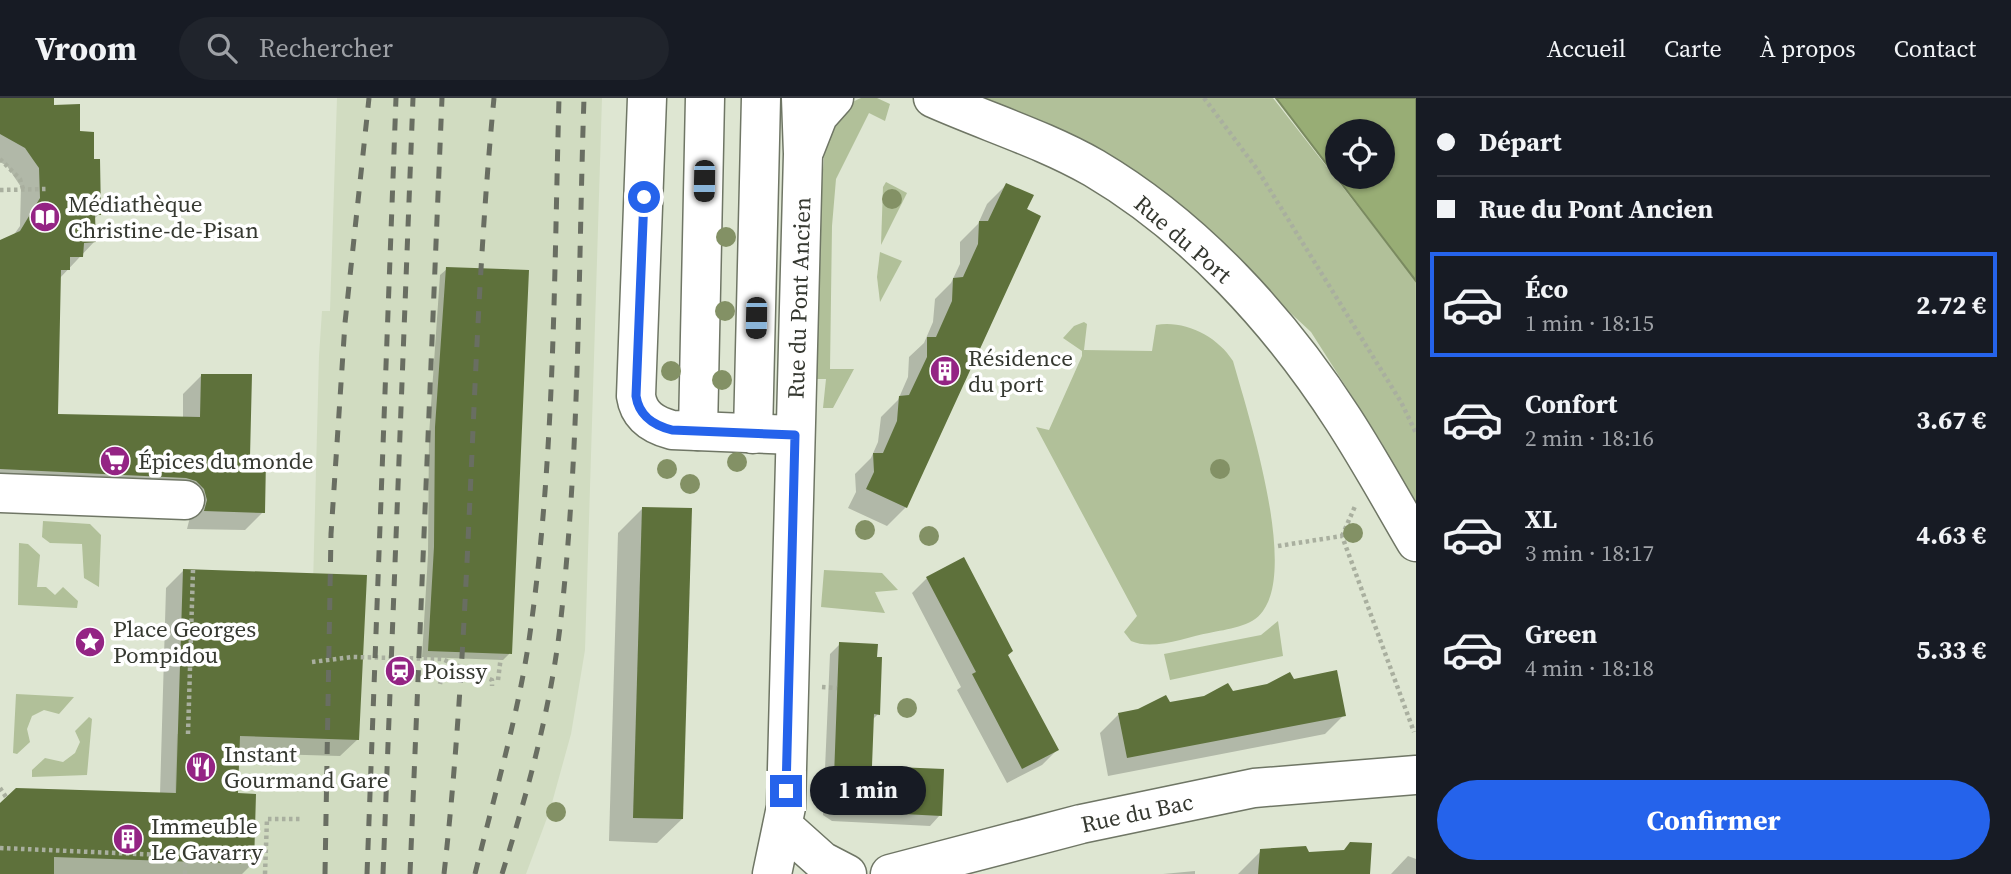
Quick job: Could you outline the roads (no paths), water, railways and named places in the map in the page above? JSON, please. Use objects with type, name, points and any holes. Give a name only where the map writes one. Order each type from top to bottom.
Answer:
[{"type":"main road","points":[[647,98],[638,404],[647,418],[664,428],[698,432],[795,435]]},
{"type":"main road","points":[[698,432],[705,98]]},
{"type":"main road","points":[[753,434],[761,98]]},
{"type":"main road","name":"Rue du Pont Ancien","points":[[772,874],[784,827],[803,154],[801,98]]},
{"type":"main road","points":[[803,154],[814,123],[834,98]]},
{"type":"main road","name":"Rue du Port","points":[[933,98],[1036,138],[1095,169],[1151,207],[1192,241],[1256,306],[1309,371],[1343,418],[1416,542]]},
{"type":"main road","name":"Rue du Port","points":[[1368,461],[1416,560]]},
{"type":"main road","points":[[0,493],[185,500]]},
{"type":"main road","name":"Rue du Bac","points":[[890,874],[1081,824],[1254,788],[1408,762]]},
{"type":"main road","points":[[784,827],[822,861],[847,874]]},
{"type":"railway","points":[[325,874],[331,534],[345,323],[369,98]]},
{"type":"railway","points":[[367,874],[396,98]]},
{"type":"railway","points":[[383,874],[413,98]]},
{"type":"railway","points":[[410,874],[442,98]]},
{"type":"railway","points":[[444,874],[461,680],[480,292],[494,98]]},
{"type":"railway","points":[[475,874],[520,689],[539,560],[552,362],[559,98]]},
{"type":"railway","points":[[502,874],[537,752],[550,690],[567,561],[575,429],[584,98]]},
{"type":"place","name":"Médiathèque Christine-de-Pisan","points":[[45,217]]},
{"type":"place","name":"Résidence du port","points":[[945,371]]},
{"type":"place","name":"Épices du monde","points":[[115,461]]},
{"type":"place","name":"Place Georges Pompidou","points":[[90,642]]},
{"type":"place","name":"Poissy","points":[[400,671]]},
{"type":"place","name":"Instant Gourmand Gare","points":[[201,767]]},
{"type":"place","name":"Immeuble Le Gavarry","points":[[128,839]]}]
